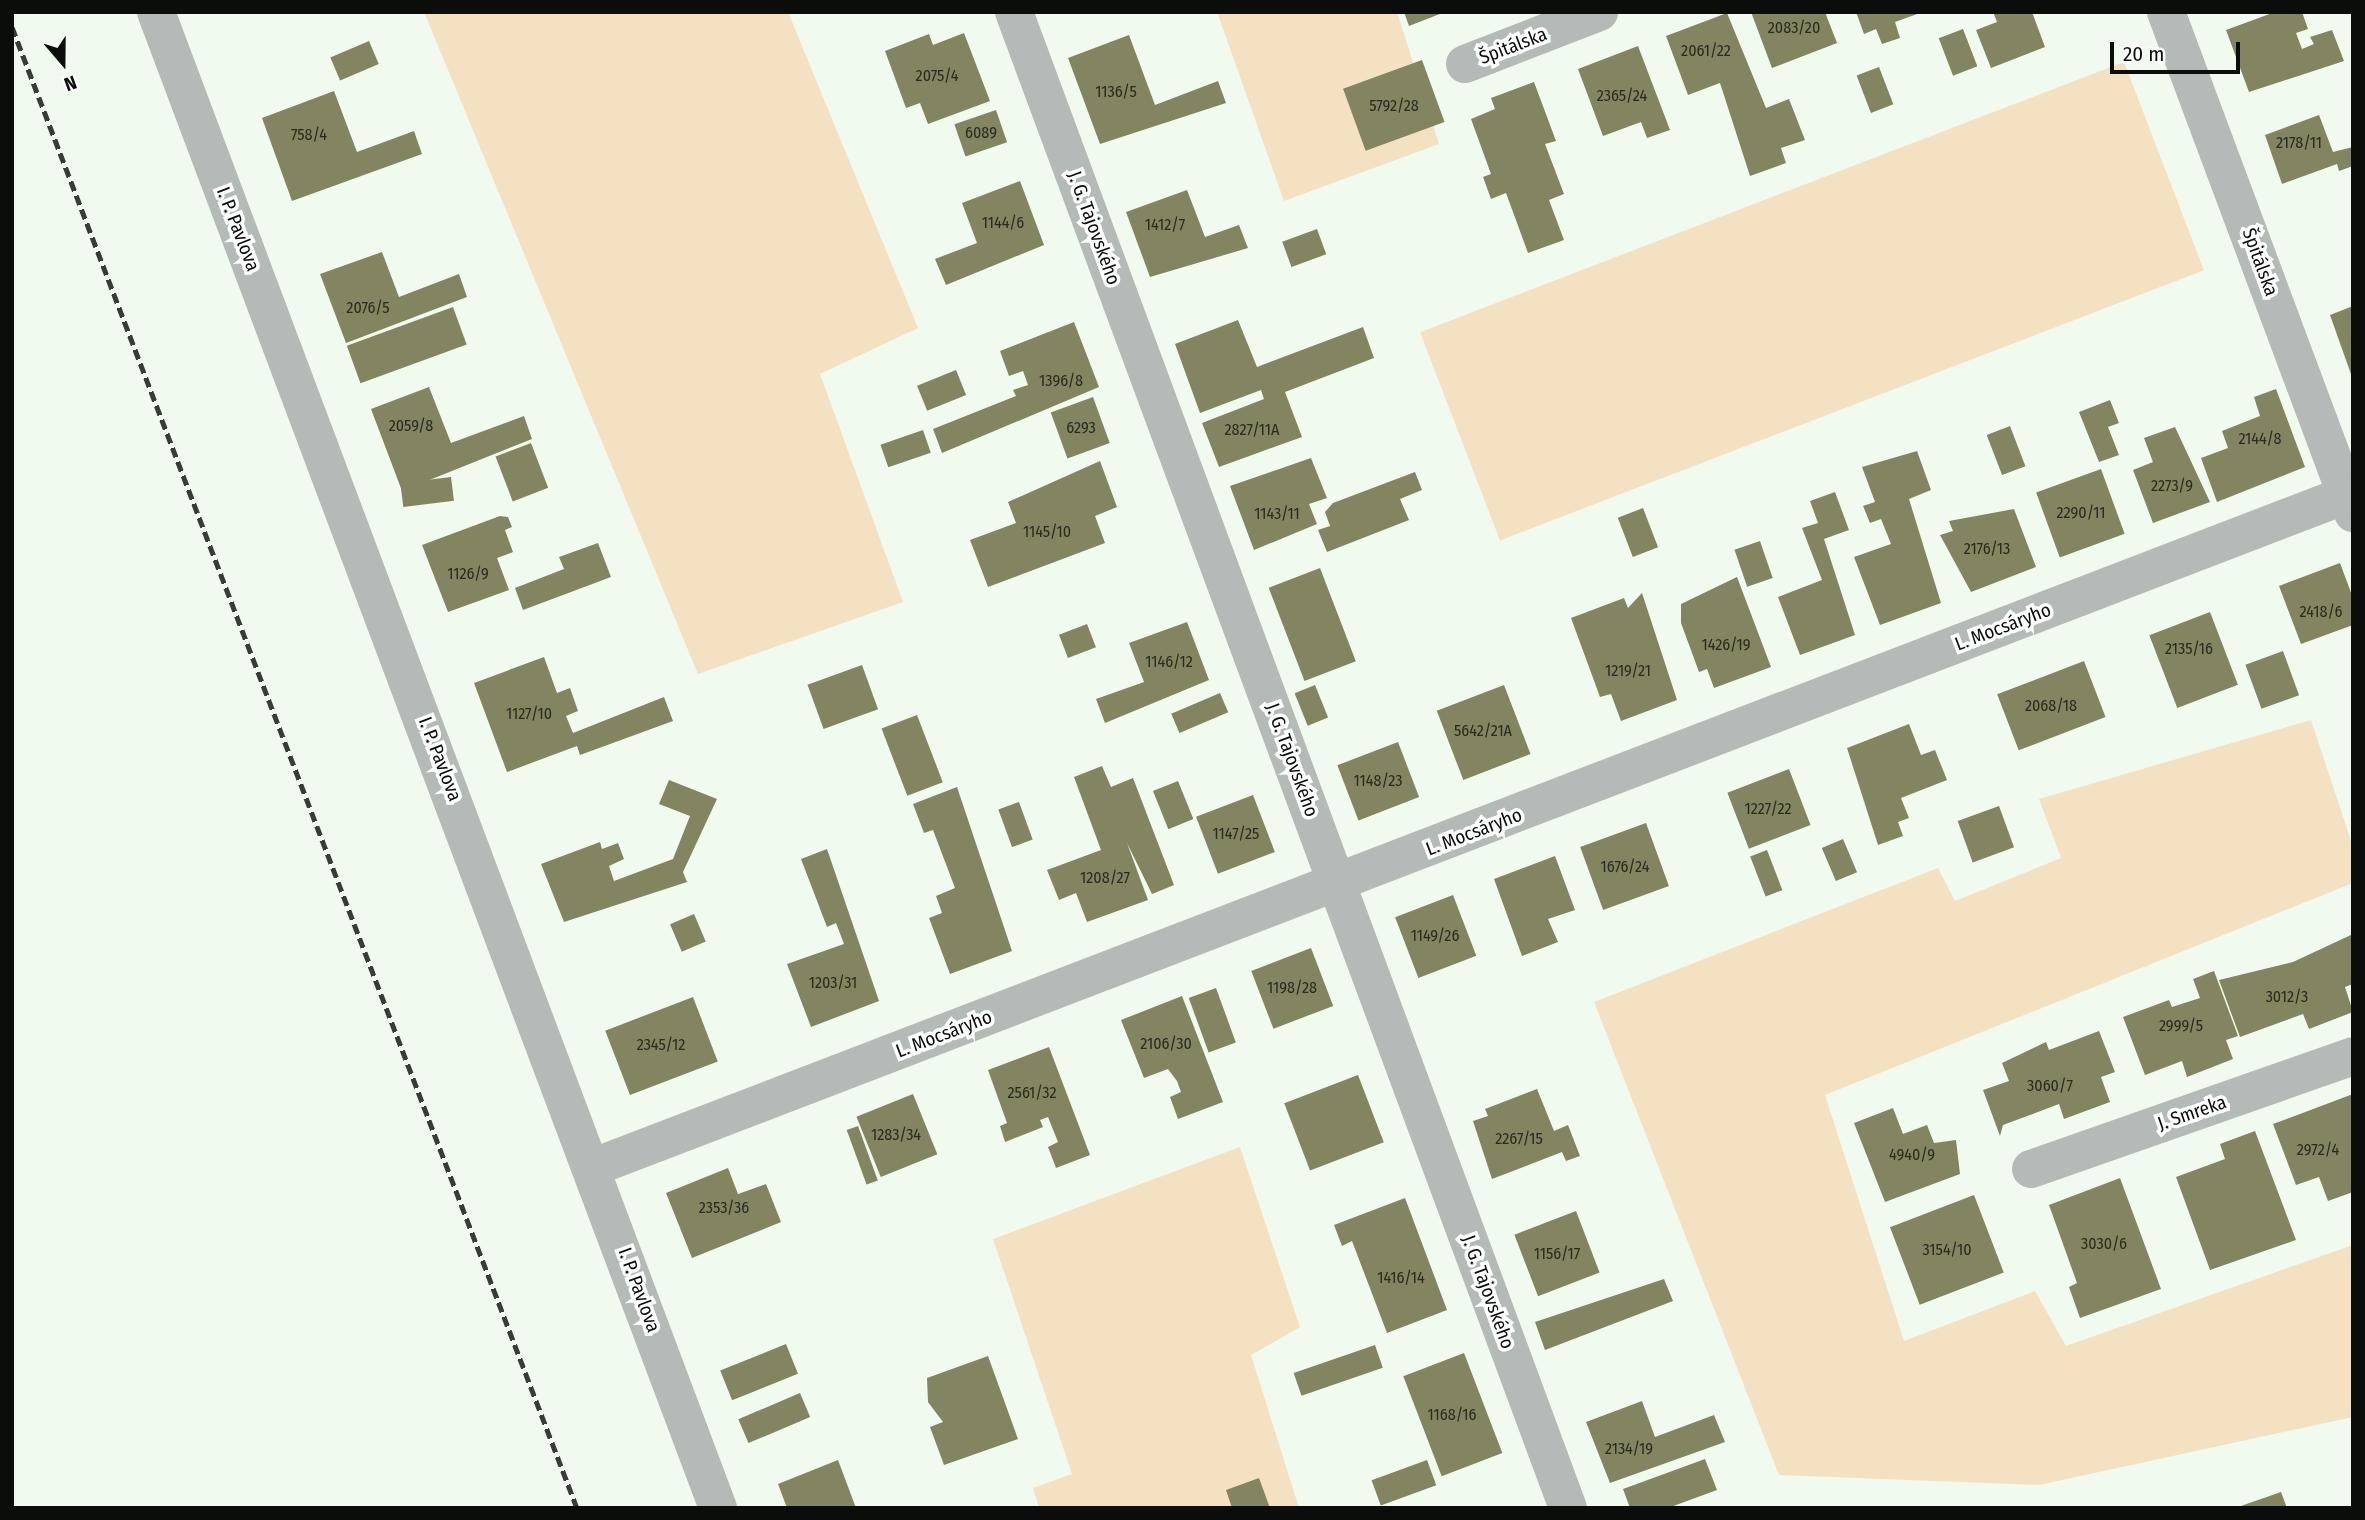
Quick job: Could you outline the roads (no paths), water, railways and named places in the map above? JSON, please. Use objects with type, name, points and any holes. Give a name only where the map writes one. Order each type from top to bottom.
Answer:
[{"type":"street","name":"I. P. Pavlova","points":[[156,12],[594,1167],[718,1508]]},
{"type":"street","name":"J. G. Tajovského","points":[[1014,12],[1568,1508]]},
{"type":"street","name":"Špitálska","points":[[1465,64],[1599,12]]},
{"type":"street","name":"Špitálska","points":[[2166,12],[2350,500]]},
{"type":"street","name":"L. Mocsáryho","points":[[594,1167],[2350,500]]},
{"type":"street","name":"J. Smreka","points":[[2031,1169],[2353,1056]]},
{"type":"railway","points":[[12,27],[577,1508]]}]
